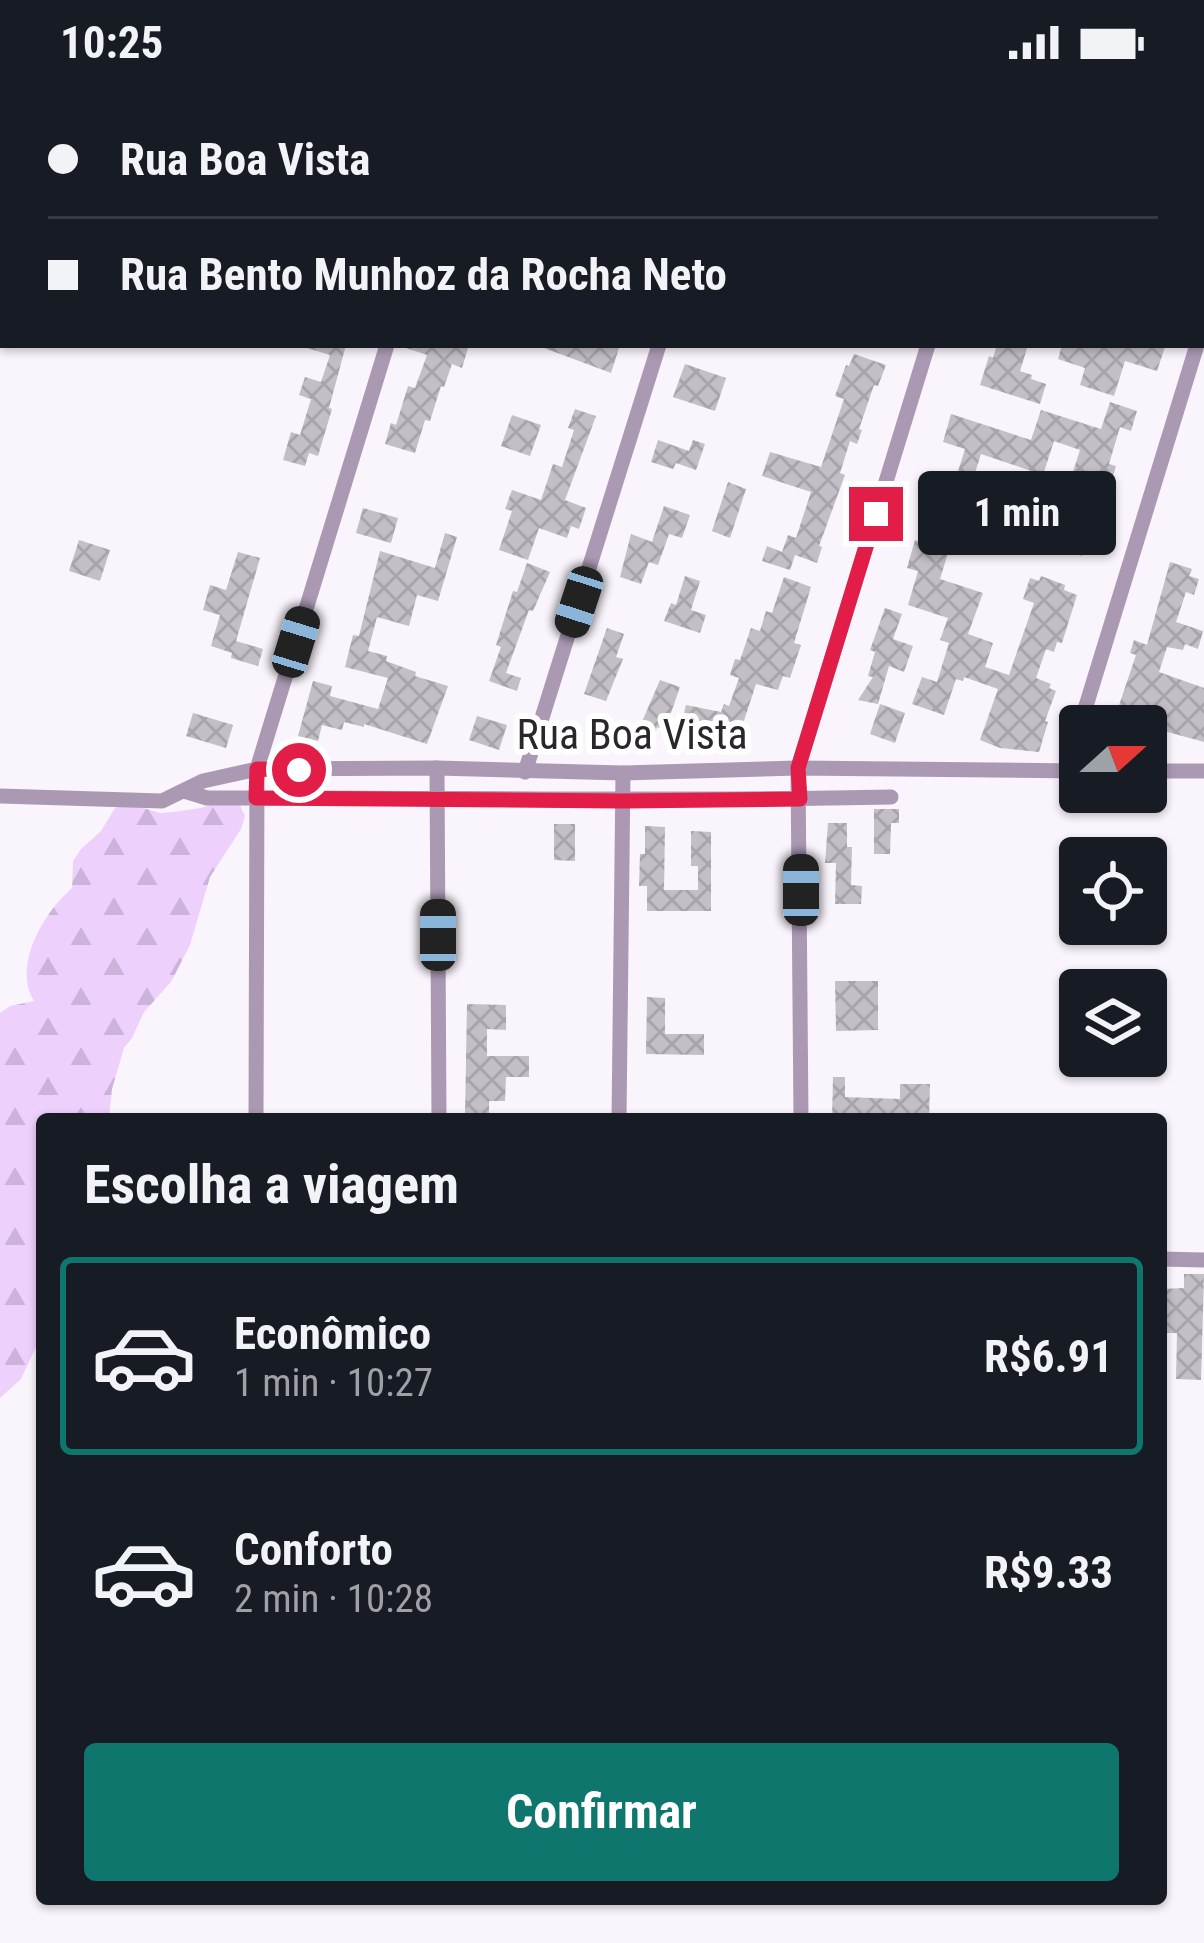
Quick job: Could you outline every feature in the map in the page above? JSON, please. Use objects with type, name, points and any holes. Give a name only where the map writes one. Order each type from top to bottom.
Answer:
[{"type":"street","points":[[256,1113],[257,769],[386,348]]},
{"type":"street","points":[[525,772],[658,348]]},
{"type":"street","points":[[801,1113],[798,768],[927,348]]},
{"type":"street","points":[[1092,705],[1196,348]]},
{"type":"street","points":[[437,768],[439,1113]]},
{"type":"street","name":"Rua Boa Vista","points":[[184,791],[203,781],[257,769],[1059,771]]},
{"type":"street","points":[[1167,771],[1204,771]]},
{"type":"street","points":[[620,1113],[623,773]]},
{"type":"street","points":[[0,796],[146,802],[184,791]]},
{"type":"street","name":"Rua Boa Vista","points":[[184,791],[207,798],[623,801],[891,797]]},
{"type":"street","points":[[1167,1259],[1204,1260]]},
{"type":"green space","points":[[226,800],[239,803],[245,816],[210,877],[190,945],[171,982],[144,1012],[124,1048],[110,1113],[36,1113],[36,1347],[21,1379],[0,1398],[0,1013],[34,1001],[27,972],[34,940],[72,888],[73,861],[115,808],[127,803],[160,813]]},
{"type":"building","points":[[307,348],[345,348],[318,456],[309,453],[305,466],[283,460],[291,432],[300,435],[311,399],[299,395],[305,377],[321,382],[330,355]]},
{"type":"building","points":[[406,348],[468,348],[462,368],[452,364],[415,453],[385,444],[408,386],[415,388],[427,355]]},
{"type":"building","points":[[544,348],[619,348],[611,373]]},
{"type":"building","points":[[996,348],[1027,348],[1020,371],[1046,384],[1040,404],[980,385],[989,356],[993,358]]},
{"type":"building","points":[[1061,348],[1165,348],[1157,371],[1125,361],[1114,396],[1080,385],[1085,368],[1058,359]]},
{"type":"building","points":[[854,354],[886,365],[878,386],[874,385],[857,444],[850,441],[840,473],[845,475],[817,563],[795,555],[790,570],[762,561],[767,546],[782,552],[788,535],[796,538],[811,492],[762,476],[770,452],[821,467],[844,399],[835,396]]},
{"type":"building","points":[[685,364],[726,378],[715,411],[673,397]]},
{"type":"building","points":[[1110,402],[1137,411],[1131,431],[1120,427],[1109,464],[1116,466],[1109,497],[1099,528],[1092,526],[1082,556],[1049,545],[1059,515],[1070,519],[1080,488],[1069,484],[1080,450],[1054,441],[1043,475],[981,454],[971,486],[955,481],[965,449],[943,442],[951,414],[1031,440],[1041,410],[1101,429]]},
{"type":"building","points":[[575,409],[596,416],[565,500],[586,508],[579,529],[571,526],[567,538],[539,528],[528,560],[499,550],[512,511],[505,509],[512,490],[541,500],[553,464],[562,467],[574,430],[568,428]]},
{"type":"building","points":[[512,415],[541,425],[530,456],[501,446]]},
{"type":"building","points":[[658,440],[689,451],[693,440],[705,444],[696,470],[651,462]]},
{"type":"building","points":[[728,482],[746,489],[730,538],[712,531]]},
{"type":"building","points":[[664,506],[690,515],[682,538],[669,534],[658,565],[649,562],[641,584],[620,577],[631,534],[652,542]]},
{"type":"building","points":[[363,508],[398,518],[391,543],[356,533]]},
{"type":"building","points":[[445,533],[457,537],[438,601],[417,595],[409,626],[377,617],[368,651],[387,656],[386,661],[416,672],[415,676],[448,686],[427,744],[344,722],[342,730],[322,725],[318,741],[298,736],[313,681],[332,686],[330,696],[378,709],[388,678],[345,667],[353,635],[359,636],[380,551],[435,568]]},
{"type":"building","points":[[79,540],[110,550],[100,581],[69,571]]},
{"type":"building","points":[[915,540],[949,550],[940,579],[983,593],[968,634],[993,643],[985,667],[1009,675],[1034,603],[1023,599],[1030,578],[1039,581],[1041,576],[1077,595],[1062,643],[1057,642],[1054,652],[1046,649],[1036,678],[1056,691],[1039,752],[1000,748],[980,740],[998,689],[964,677],[963,681],[956,679],[944,715],[912,704],[922,677],[937,682],[949,643],[940,640],[948,618],[908,605],[918,571],[907,568]]},
{"type":"building","points":[[238,552],[260,558],[236,641],[263,649],[258,666],[211,646],[220,615],[203,610],[210,585],[226,590]]},
{"type":"building","points":[[1170,562],[1192,569],[1189,576],[1199,579],[1194,595],[1186,592],[1176,622],[1203,631],[1198,649],[1185,644],[1183,650],[1167,647],[1159,672],[1204,688],[1204,742],[1167,732],[1167,705],[1119,705],[1136,655],[1130,653],[1134,640],[1147,645]]},
{"type":"building","points":[[527,563],[550,572],[533,611],[529,610],[506,673],[521,678],[517,691],[489,681],[513,591],[517,592]]},
{"type":"building","points":[[685,576],[700,581],[691,610],[706,615],[700,633],[664,621],[671,603],[676,605]]},
{"type":"building","points":[[784,577],[811,587],[794,643],[801,645],[790,678],[783,676],[778,690],[756,684],[740,733],[708,721],[699,748],[685,743],[686,705],[721,712],[724,704],[729,706],[739,678],[730,675],[735,659],[740,660],[751,628],[760,631],[766,611],[772,613]]},
{"type":"building","points":[[885,608],[902,614],[893,639],[913,646],[904,672],[889,666],[878,704],[858,700],[873,677],[868,676],[875,652],[870,650]]},
{"type":"building","points":[[607,628],[624,634],[616,657],[623,659],[606,701],[584,694]]},
{"type":"building","points":[[660,680],[680,687],[665,730],[657,727],[652,744],[635,738]]},
{"type":"building","points":[[880,704],[905,713],[895,743],[870,734]]},
{"type":"building","points":[[193,713],[233,725],[226,748],[186,736]]},
{"type":"building","points":[[477,716],[507,725],[499,750],[469,740]]},
{"type":"building","points":[[874,809],[899,809],[899,823],[891,823],[890,854],[874,854]]},
{"type":"building","points":[[828,823],[847,823],[851,885],[862,886],[861,904],[835,904],[836,863],[825,863]]},
{"type":"building","points":[[554,824],[575,824],[575,861],[554,860]]},
{"type":"building","points":[[645,826],[665,827],[664,890],[698,890],[698,866],[691,866],[691,831],[711,832],[711,911],[647,911],[647,886],[639,886]]},
{"type":"building","points":[[835,981],[878,981],[878,1030],[836,1031]]},
{"type":"building","points":[[647,997],[665,998],[665,1034],[704,1034],[704,1055],[646,1054]]},
{"type":"building","points":[[467,1004],[506,1005],[506,1030],[487,1029],[487,1056],[529,1056],[529,1077],[506,1077],[505,1101],[489,1101],[489,1113],[465,1113]]},
{"type":"building","points":[[833,1077],[845,1077],[845,1097],[900,1099],[900,1084],[930,1084],[929,1113],[832,1113]]},
{"type":"building","points":[[1184,1274],[1204,1274],[1201,1380],[1176,1379],[1177,1333],[1167,1333],[1167,1289],[1184,1288]]},
{"type":"route","points":[[299,770],[257,769],[256,798],[800,799],[798,768],[876,514]]}]
